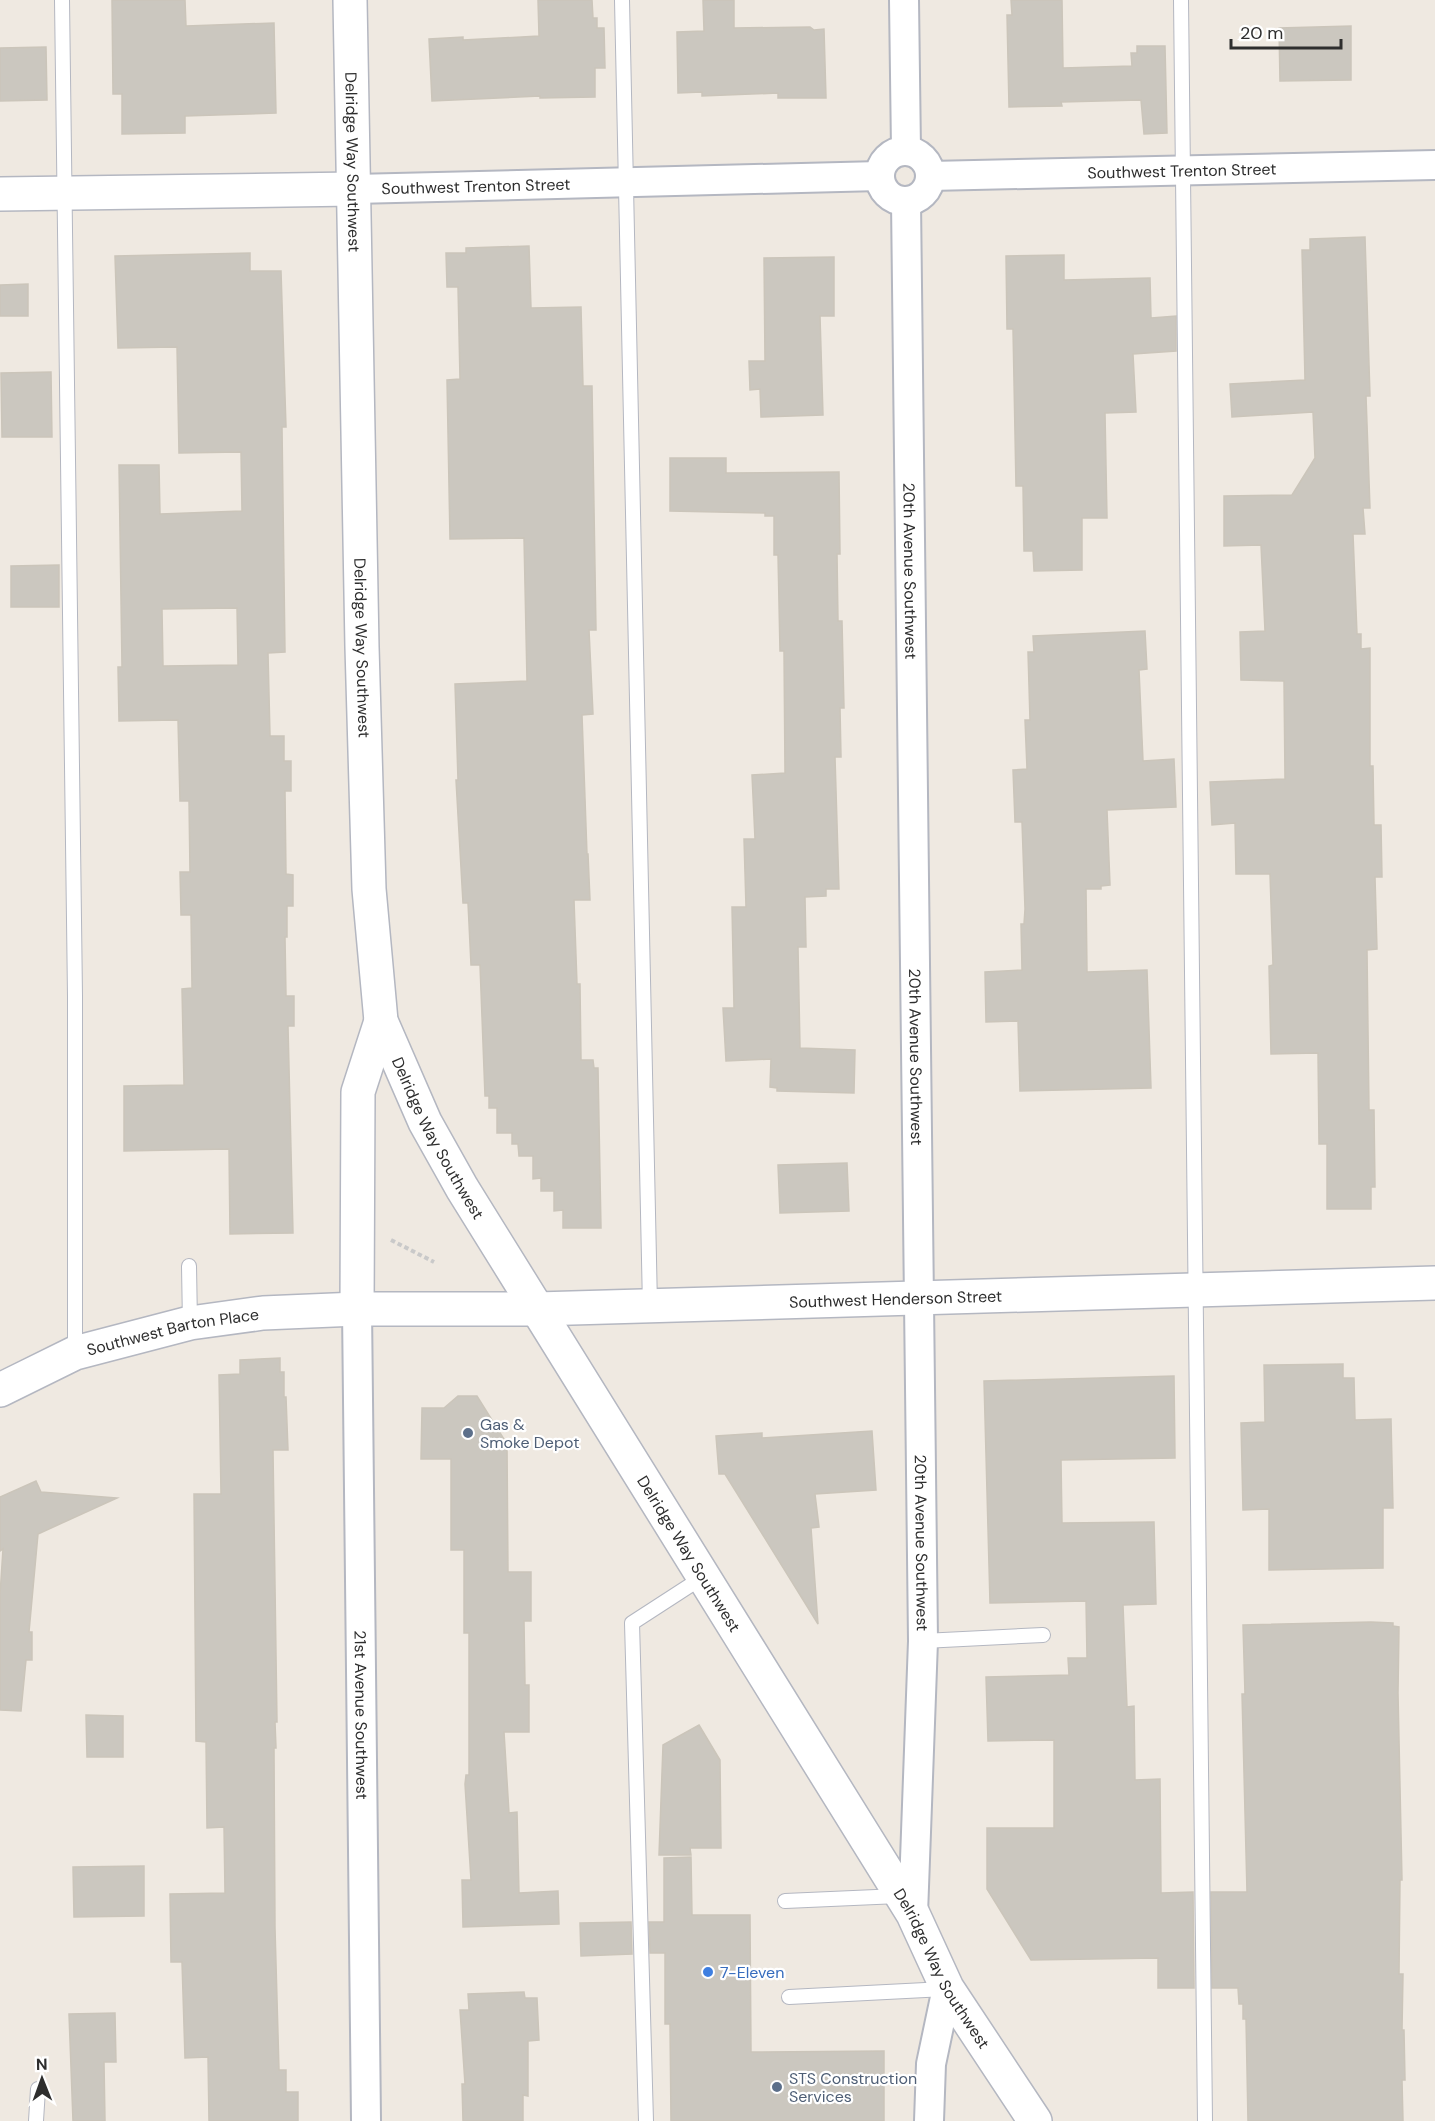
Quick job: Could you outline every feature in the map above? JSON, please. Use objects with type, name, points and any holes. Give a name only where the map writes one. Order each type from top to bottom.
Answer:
[{"type":"main road","name":"Delridge Way Southwest","points":[[350,0],[368,866],[381,1021],[425,1122],[462,1188],[908,1905],[947,1988],[1035,2121]]},
{"type":"main road","name":"Southwest Trenton Street","points":[[0,194],[354,189]]},
{"type":"main road","points":[[357,1309],[358,1092],[381,1021]]},
{"type":"main road","name":"Southwest Henderson Street","points":[[357,1309],[537,1309],[1435,1283]]},
{"type":"main road","name":"Southwest Barton Place","points":[[0,1390],[75,1353],[190,1323],[263,1314],[357,1309]]},
{"type":"street","points":[[904,0],[906,150]]},
{"type":"street","points":[[906,150],[922,157],[927,164],[930,176],[924,193],[906,201],[891,197],[885,192],[880,176],[881,166],[892,154],[906,150]]},
{"type":"street","name":"Southwest Trenton Street","points":[[930,176],[1435,165]]},
{"type":"street","name":"Southwest Trenton Street","points":[[354,189],[880,176]]},
{"type":"street","name":"20th Avenue Southwest","points":[[906,201],[923,1641],[908,1905]]},
{"type":"street","name":"21st Avenue Southwest","points":[[357,1309],[366,2121]]},
{"type":"street","points":[[929,2121],[931,2064],[947,1988]]},
{"type":"lane","points":[[62,0],[75,996],[75,1353]]},
{"type":"lane","points":[[622,0],[650,1305]]},
{"type":"lane","points":[[1181,0],[1205,2121]]},
{"type":"lane","points":[[189,1266],[190,1323]]},
{"type":"lane","points":[[646,2121],[632,1623],[704,1576]]},
{"type":"lane","points":[[923,1641],[1043,1635]]},
{"type":"lane","points":[[784,1901],[908,1905]]},
{"type":"lane","points":[[789,1997],[947,1988]]},
{"type":"lane","points":[[36,2121],[38,2089]]},
{"type":"path","points":[[383,1240],[392,1240],[434,1262]]},
{"type":"building","points":[[112,0],[185,0],[186,26],[274,23],[276,113],[185,116],[185,133],[122,134],[122,94],[113,94]]},
{"type":"building","points":[[538,0],[592,0],[593,18],[597,18],[597,28],[604,28],[605,68],[595,68],[595,97],[540,98],[540,96],[432,101],[429,39],[463,37],[463,40],[539,36]]},
{"type":"building","points":[[703,0],[734,0],[734,28],[810,27],[814,30],[824,29],[826,98],[778,98],[778,93],[702,96],[702,92],[678,93],[677,32],[704,31]]},
{"type":"building","points":[[1011,0],[1062,0],[1063,68],[1132,66],[1131,53],[1137,53],[1137,46],[1165,46],[1167,133],[1144,134],[1141,100],[1061,102],[1062,106],[1009,107],[1007,15],[1012,15]]},
{"type":"building","points":[[1351,26],[1351,80],[1280,81],[1279,28]]},
{"type":"building","points":[[46,47],[47,100],[0,101],[0,48]]},
{"type":"building","points":[[1365,237],[1370,396],[1366,396],[1370,508],[1363,508],[1365,534],[1353,534],[1357,634],[1361,634],[1361,649],[1370,648],[1370,766],[1373,766],[1374,825],[1381,825],[1382,877],[1375,877],[1377,949],[1367,950],[1369,1110],[1374,1110],[1375,1187],[1371,1187],[1371,1209],[1327,1209],[1327,1144],[1319,1144],[1318,1053],[1271,1054],[1269,966],[1273,965],[1270,874],[1236,874],[1235,823],[1212,825],[1210,782],[1285,779],[1284,681],[1241,680],[1240,632],[1265,631],[1261,545],[1224,546],[1224,496],[1292,495],[1315,458],[1313,412],[1232,417],[1230,384],[1305,380],[1302,250],[1310,250],[1310,239]]},
{"type":"building","points":[[529,246],[531,308],[581,307],[583,386],[592,386],[596,630],[589,630],[593,714],[582,715],[590,900],[574,900],[577,984],[580,984],[581,1060],[593,1060],[594,1068],[598,1068],[601,1228],[563,1228],[563,1210],[554,1211],[554,1191],[541,1191],[541,1178],[533,1179],[533,1156],[519,1156],[518,1144],[512,1144],[512,1133],[497,1133],[497,1108],[489,1108],[489,1096],[485,1096],[480,965],[471,965],[468,903],[463,903],[456,780],[458,780],[455,684],[527,681],[524,538],[450,539],[447,380],[460,379],[458,287],[447,287],[446,253],[466,253],[466,248]]},
{"type":"building","points":[[250,253],[250,271],[281,271],[286,427],[282,427],[285,652],[268,653],[270,736],[284,736],[284,761],[291,761],[291,791],[285,791],[286,874],[293,875],[293,906],[287,906],[287,937],[285,937],[286,996],[294,996],[294,1026],[288,1026],[293,1233],[230,1234],[229,1149],[124,1151],[124,1086],[184,1085],[182,989],[192,988],[191,915],[181,915],[180,872],[190,872],[189,801],[180,801],[178,720],[119,721],[118,667],[122,667],[119,465],[159,465],[160,514],[242,511],[241,452],[179,453],[177,347],[118,348],[115,256]],"holes":[[[237,608],[238,665],[163,666],[162,609]]]},
{"type":"building","points":[[1064,255],[1064,280],[1150,278],[1151,318],[1176,316],[1176,351],[1133,354],[1136,412],[1105,413],[1107,518],[1082,518],[1082,570],[1034,571],[1033,551],[1024,551],[1023,486],[1016,486],[1013,329],[1007,329],[1006,256]]},
{"type":"building","points":[[834,257],[834,316],[820,316],[823,415],[761,417],[760,389],[750,390],[749,361],[765,361],[764,258]]},
{"type":"building","points":[[28,284],[28,316],[0,316],[0,285]]},
{"type":"building","points":[[51,372],[52,437],[2,437],[1,373]]},
{"type":"building","points":[[670,458],[726,458],[726,473],[839,472],[838,621],[842,621],[844,708],[840,708],[841,757],[835,757],[839,889],[826,889],[826,896],[805,897],[806,947],[798,947],[800,1048],[855,1050],[854,1093],[777,1091],[777,1088],[770,1087],[771,1059],[726,1061],[723,1008],[734,1008],[732,907],[746,907],[744,839],[755,839],[752,775],[785,773],[784,651],[780,651],[778,555],[774,555],[774,516],[765,516],[765,513],[670,511]]},
{"type":"building","points":[[59,565],[59,607],[11,607],[11,566]]},
{"type":"building","points":[[1145,631],[1147,669],[1139,670],[1143,761],[1174,759],[1176,807],[1107,810],[1110,885],[1101,886],[1101,889],[1086,889],[1087,972],[1147,970],[1151,1088],[1020,1091],[1018,1021],[986,1022],[985,972],[1022,970],[1021,924],[1024,924],[1025,909],[1022,822],[1015,822],[1013,770],[1027,769],[1025,720],[1030,720],[1028,652],[1034,652],[1033,636]]},
{"type":"building","points":[[847,1163],[849,1211],[780,1213],[778,1165]]},
{"type":"building","points":[[280,1358],[280,1372],[284,1372],[288,1450],[273,1450],[277,1722],[275,1722],[276,1748],[274,1748],[275,1928],[279,2070],[286,2070],[286,2092],[298,2092],[298,2121],[209,2121],[208,2057],[185,2058],[182,1962],[171,1962],[170,1894],[225,1893],[224,1827],[207,1828],[206,1742],[196,1741],[194,1494],[221,1494],[219,1375],[240,1374],[240,1360]]},
{"type":"building","points":[[1343,1364],[1343,1378],[1354,1378],[1355,1420],[1391,1419],[1393,1508],[1383,1508],[1383,1568],[1269,1570],[1269,1509],[1243,1510],[1241,1423],[1265,1422],[1264,1365]]},
{"type":"building","points":[[1174,1376],[1175,1458],[1061,1460],[1062,1523],[1154,1522],[1156,1604],[1123,1605],[1127,1707],[1134,1706],[1135,1780],[1160,1779],[1161,1893],[1193,1892],[1194,1988],[1158,1988],[1158,1958],[1031,1960],[987,1889],[987,1828],[1054,1828],[1054,1740],[988,1741],[986,1677],[1069,1675],[1068,1658],[1087,1658],[1086,1601],[990,1603],[984,1381]]},
{"type":"building","points":[[458,1396],[477,1396],[507,1444],[508,1572],[531,1572],[531,1621],[524,1621],[525,1685],[529,1685],[529,1732],[504,1732],[509,1813],[517,1812],[519,1893],[558,1891],[559,1924],[463,1927],[462,1880],[471,1880],[465,1784],[466,1775],[469,1775],[469,1633],[464,1633],[464,1550],[451,1550],[451,1459],[421,1459],[422,1408],[444,1408]]},
{"type":"building","points":[[872,1431],[876,1490],[815,1494],[819,1527],[811,1528],[818,1624],[725,1474],[719,1474],[716,1436],[762,1433],[762,1438]]},
{"type":"building","points":[[36,1481],[41,1492],[117,1498],[38,1534],[29,1632],[32,1632],[32,1660],[26,1660],[21,1711],[0,1710],[0,1595],[3,1549],[0,1551],[0,1497]]},
{"type":"building","points":[[1393,1623],[1393,1626],[1399,1627],[1402,1880],[1400,1880],[1399,1974],[1403,1974],[1402,2030],[1404,2030],[1405,2080],[1402,2080],[1403,2121],[1248,2121],[1246,2019],[1243,2019],[1243,2004],[1239,2004],[1238,1988],[1212,1988],[1211,1892],[1247,1892],[1242,1694],[1245,1694],[1243,1625]]},
{"type":"building","points":[[86,1715],[123,1716],[123,1757],[87,1757]]},
{"type":"building","points":[[699,1725],[720,1760],[721,1848],[690,1848],[691,1855],[659,1855],[663,1745]]},
{"type":"building","points":[[691,1857],[692,1915],[750,1915],[751,2052],[884,2051],[884,2121],[671,2121],[670,2024],[665,2024],[665,1953],[650,1953],[649,1922],[664,1922],[664,1858]]},
{"type":"building","points":[[144,1866],[144,1916],[74,1917],[73,1867]]},
{"type":"building","points":[[631,1922],[632,1954],[581,1956],[580,1923]]},
{"type":"building","points":[[524,1992],[525,1998],[537,1998],[539,2040],[528,2041],[528,2096],[523,2095],[523,2121],[463,2121],[462,2084],[465,2084],[460,2010],[469,2010],[468,1994]]},
{"type":"building","points":[[115,2013],[116,2062],[104,2062],[105,2121],[73,2121],[69,2014]]},
{"type":"place","name":"Gas & Smoke Depot","points":[[468,1433]]},
{"type":"place","name":"7-Eleven","points":[[708,1972]]},
{"type":"place","name":"STS Construction Services","points":[[777,2087]]}]
